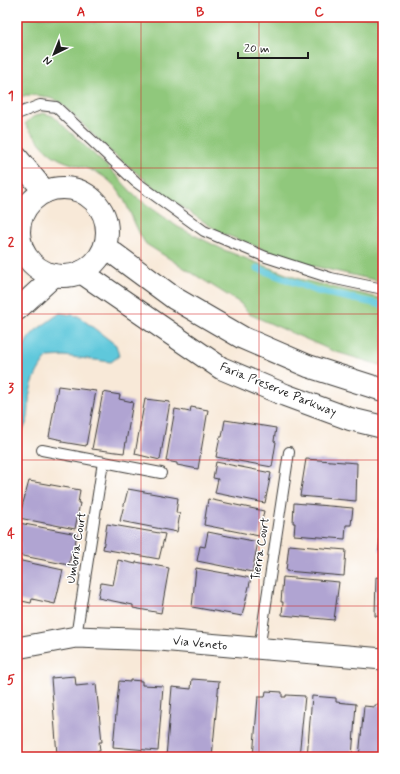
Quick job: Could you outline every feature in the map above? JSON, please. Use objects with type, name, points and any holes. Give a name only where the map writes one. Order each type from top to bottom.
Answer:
[{"type":"street","points":[[17,158],[45,192]]},
{"type":"street","points":[[59,188],[74,189],[87,195],[98,205],[105,218],[108,232],[105,247],[100,257],[91,266],[81,272],[68,276],[55,275],[43,271],[33,264],[19,245],[19,215],[34,198],[45,192],[59,188]]},
{"type":"street","points":[[105,247],[174,298],[243,338],[308,366],[383,390]]},
{"type":"street","name":"Faria Preserve Parkway","points":[[81,272],[221,368],[285,396],[343,417],[383,427]]},
{"type":"street","points":[[17,310],[55,275]]},
{"type":"street","name":"Via Veneto","points":[[17,648],[76,637],[160,640],[259,650],[383,659]]},
{"type":"lane","points":[[17,114],[40,105],[56,107],[136,182],[204,231],[266,257],[330,278],[383,289]]},
{"type":"lane","points":[[42,450],[160,473]]},
{"type":"lane","name":"Tierra Court","points":[[259,650],[289,452]]},
{"type":"lane","name":"Umbria Court","points":[[76,637],[103,462]]},
{"type":"green space","points":[[17,17],[73,17],[95,23],[93,17],[383,17],[383,282],[300,263],[221,233],[165,196],[110,151],[59,101],[42,96],[27,95],[17,98]]},
{"type":"green space","points":[[43,113],[53,116],[114,173],[136,197],[178,227],[224,250],[299,279],[383,299],[383,366],[333,351],[249,314],[240,303],[146,244],[125,201],[107,179],[94,171],[66,162],[54,156],[42,145],[25,124],[33,117]]},
{"type":"water","points":[[60,313],[78,316],[116,345],[119,356],[111,362],[64,356],[48,357],[44,361],[35,378],[29,396],[29,411],[27,420],[23,429],[17,436],[17,360],[28,339],[35,331]]},
{"type":"building","points":[[58,386],[96,391],[86,446],[62,442],[62,440],[49,437]]},
{"type":"building","points":[[103,392],[120,395],[119,399],[133,402],[124,453],[92,449]]},
{"type":"building","points":[[145,399],[170,402],[160,460],[135,454]]},
{"type":"building","points":[[191,407],[208,410],[198,469],[177,465],[177,463],[166,461],[175,409],[190,412]]},
{"type":"building","points":[[225,420],[276,428],[274,441],[276,442],[272,467],[216,457]]},
{"type":"building","points":[[306,459],[357,463],[356,501],[300,496]]},
{"type":"building","points":[[216,462],[271,473],[265,503],[215,493],[218,479],[213,478]]},
{"type":"building","points":[[29,481],[80,490],[78,503],[80,503],[75,529],[19,518]]},
{"type":"building","points":[[128,489],[178,498],[176,513],[180,513],[177,532],[120,521]]},
{"type":"building","points":[[208,499],[264,511],[259,536],[204,525]]},
{"type":"building","points":[[294,503],[353,508],[351,525],[346,525],[345,539],[294,535]]},
{"type":"building","points":[[382,508],[383,522],[381,522]]},
{"type":"building","points":[[19,523],[77,534],[73,555],[71,554],[69,565],[18,555],[20,542],[17,541],[17,536]]},
{"type":"building","points":[[107,524],[165,534],[159,559],[103,549]]},
{"type":"building","points":[[208,532],[258,542],[252,572],[197,561],[200,546],[205,547]]},
{"type":"building","points":[[380,535],[383,535],[383,552],[379,551]]},
{"type":"building","points":[[289,545],[346,550],[344,576],[286,571]]},
{"type":"building","points":[[17,560],[63,570],[55,604],[32,599],[31,603],[17,600]]},
{"type":"building","points":[[118,560],[169,568],[161,613],[133,608],[133,605],[98,598],[101,583],[113,585]]},
{"type":"building","points":[[196,568],[251,578],[242,616],[192,607]]},
{"type":"building","points":[[283,577],[339,582],[334,620],[282,615],[283,602],[281,602]]},
{"type":"building","points":[[376,577],[383,578],[383,617],[375,616]]},
{"type":"building","points":[[75,676],[76,686],[96,684],[102,742],[99,742],[100,751],[57,755],[51,678]]},
{"type":"building","points":[[192,679],[219,681],[212,757],[166,757],[172,687],[191,689]]},
{"type":"building","points":[[130,680],[142,681],[142,685],[163,686],[158,751],[113,747],[119,681],[130,682]]},
{"type":"building","points":[[266,691],[282,692],[282,697],[286,697],[286,695],[305,696],[299,757],[253,757],[258,697],[265,697]]},
{"type":"building","points":[[312,696],[336,698],[336,702],[356,704],[352,757],[307,757]]},
{"type":"building","points":[[375,705],[383,705],[383,757],[359,757],[364,706],[375,707]]},
{"type":"waterway","points":[[257,268],[317,291],[383,305]]}]
